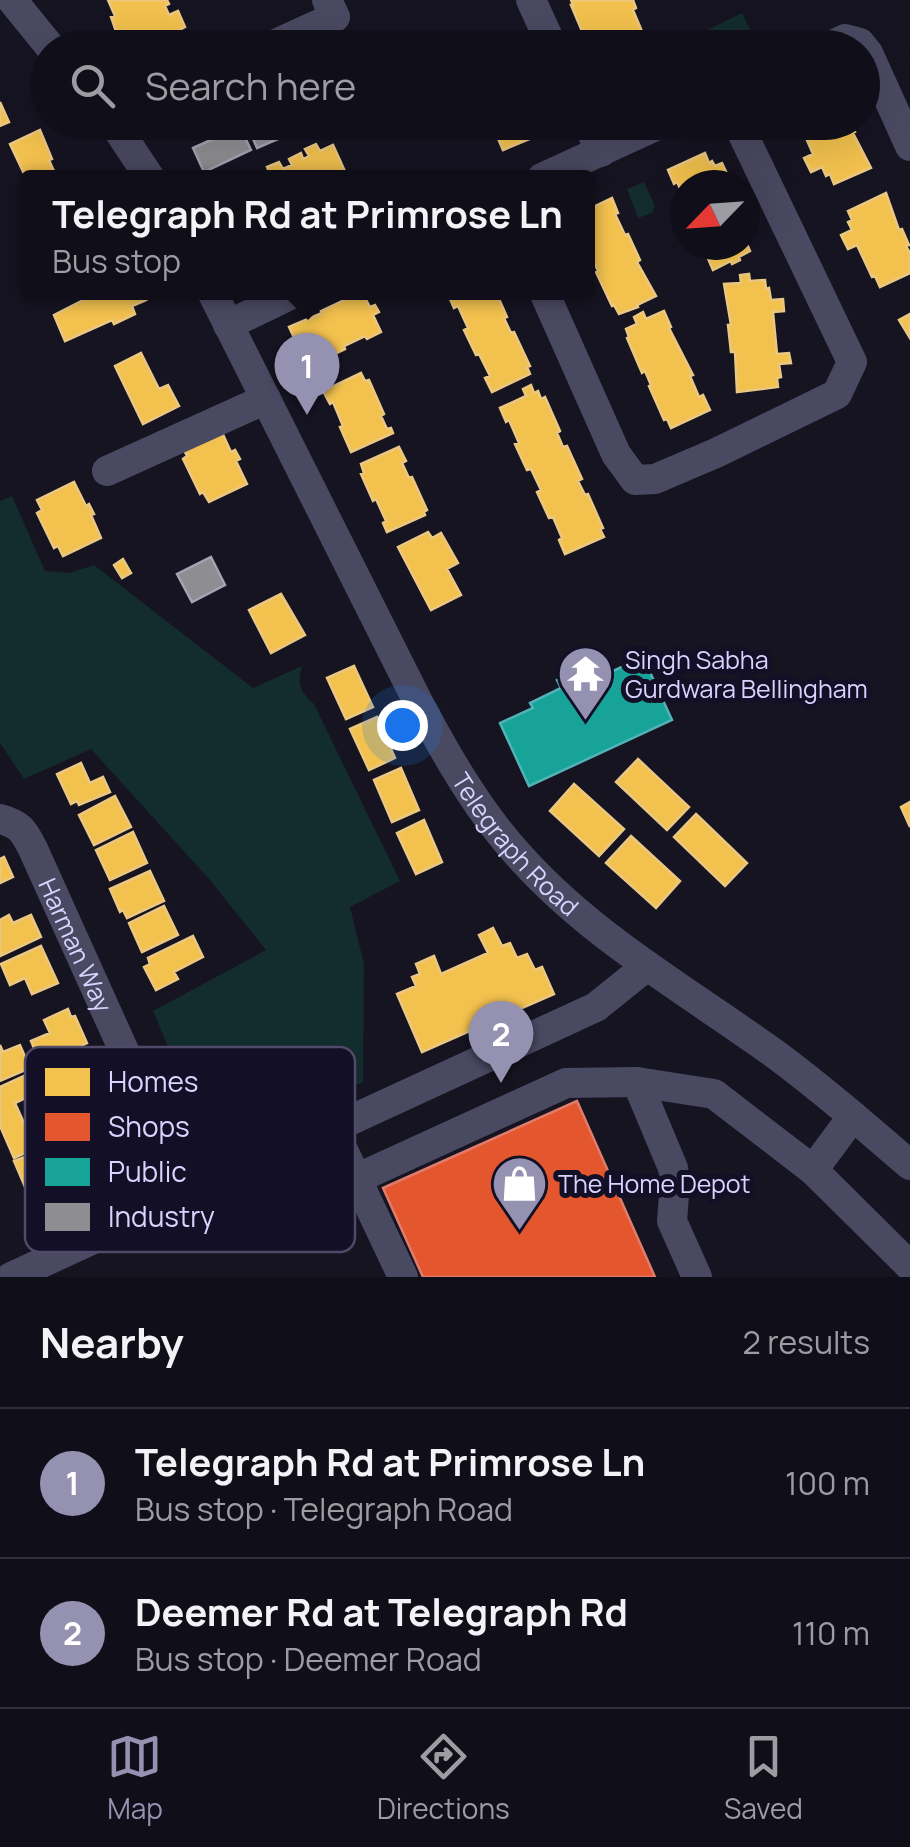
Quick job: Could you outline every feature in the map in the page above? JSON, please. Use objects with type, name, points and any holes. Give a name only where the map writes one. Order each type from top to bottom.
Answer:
[{"type":"street","points":[[12,0],[36,30]]},
{"type":"street","points":[[306,30],[335,17],[327,0]]},
{"type":"street","points":[[531,0],[545,30]]},
{"type":"street","points":[[880,80],[910,146]]},
{"type":"street","points":[[124,140],[145,170]]},
{"type":"street","points":[[595,140],[601,152]]},
{"type":"street","points":[[560,170],[626,140]]},
{"type":"street","points":[[548,300],[616,454],[635,480],[655,479],[837,394],[852,362],[746,140]]},
{"type":"street","name":"Telegraph Road","points":[[216,300],[418,702],[485,816],[524,862],[588,921],[776,1055],[910,1165]]},
{"type":"street","points":[[228,325],[280,300]]},
{"type":"street","points":[[107,471],[266,399]]},
{"type":"street","name":"Harman Way","points":[[0,819],[14,822],[25,833],[122,1047]]},
{"type":"street","points":[[355,1119],[596,1007],[647,966]]},
{"type":"street","points":[[403,1277],[356,1179],[566,1082],[636,1082],[714,1094],[813,1170],[910,1266]]},
{"type":"street","points":[[636,1082],[672,1168],[672,1221],[697,1277]]},
{"type":"street","points":[[813,1170],[854,1116]]},
{"type":"street","points":[[11,1277],[66,1252]]},
{"type":"green space","points":[[742,13],[750,30],[707,30]]},
{"type":"green space","points":[[644,182],[655,206],[652,213],[638,218],[627,189]]},
{"type":"green space","points":[[12,496],[45,571],[70,573],[94,565],[253,688],[302,666],[301,687],[314,704],[400,881],[350,907],[364,964],[363,1082],[355,1086],[355,1047],[168,1047],[153,1011],[266,950],[209,879],[91,749],[24,779],[0,743],[0,501]]},
{"type":"building: Homes","points":[[108,0],[167,0],[169,15],[178,11],[185,27],[116,30],[111,17],[115,16]]},
{"type":"building: Homes","points":[[571,0],[633,0],[641,30],[581,30]]},
{"type":"building: Homes","points":[[0,102],[9,122],[0,126]]},
{"type":"building: Homes","points":[[30,135],[30,140],[44,140],[53,170],[22,170],[10,144]]},
{"type":"building: Homes","points":[[499,140],[527,140],[503,150]]},
{"type":"building: Homes","points":[[807,140],[857,140],[871,168],[834,184],[822,167],[811,172],[804,158],[813,154]]},
{"type":"building: Homes","points":[[316,144],[320,151],[333,145],[344,170],[268,170],[267,167],[279,162],[283,169],[292,165],[289,159],[301,153],[303,159],[309,156],[305,149]]},
{"type":"building: Homes","points":[[705,153],[709,163],[722,163],[725,170],[670,170],[670,175],[668,170]]},
{"type":"building: Homes","points":[[886,193],[899,230],[902,229],[909,245],[906,246],[910,273],[880,287],[857,245],[848,249],[841,235],[852,230],[848,211]]},
{"type":"building: Homes","points":[[612,198],[618,213],[615,214],[656,296],[619,314],[596,272],[595,206]]},
{"type":"building: Homes","points":[[709,260],[740,260],[732,264],[731,261],[713,270]]},
{"type":"building: Homes","points":[[749,274],[750,281],[765,280],[771,300],[783,299],[784,311],[773,312],[777,354],[789,353],[791,363],[779,364],[778,387],[737,392],[724,284],[741,283],[740,275]]},
{"type":"building: Homes","points":[[83,300],[146,300],[132,306],[135,314],[65,341],[54,315]]},
{"type":"building: Homes","points":[[344,300],[366,300],[379,312],[373,315],[381,332],[367,339],[365,336],[320,361],[318,357],[306,363],[289,327]]},
{"type":"building: Homes","points":[[450,300],[500,300],[507,317],[504,318],[530,366],[530,374],[492,392],[485,378],[490,376],[464,330],[468,328],[458,306],[454,308]]},
{"type":"building: Homes","points":[[664,311],[699,397],[703,395],[710,410],[671,428],[664,420],[645,371],[642,373],[626,329],[637,324],[634,317],[643,312],[646,319]]},
{"type":"building: Homes","points":[[910,314],[910,338],[899,320]]},
{"type":"building: Homes","points":[[141,353],[159,389],[168,385],[179,406],[143,424],[115,366]]},
{"type":"building: Homes","points":[[361,373],[365,381],[369,380],[384,414],[381,416],[393,433],[351,452],[333,402],[330,404],[323,391]]},
{"type":"building: Homes","points":[[531,385],[541,399],[545,397],[563,447],[567,446],[582,479],[578,481],[603,528],[600,529],[604,537],[565,554],[553,517],[549,518],[537,492],[541,490],[531,469],[527,470],[509,420],[506,422],[500,408],[526,396],[523,389]]},
{"type":"building: Homes","points":[[220,428],[231,452],[235,450],[240,459],[236,461],[247,484],[209,502],[203,492],[200,494],[183,459],[187,456],[182,446]]},
{"type":"building: Homes","points":[[399,447],[406,461],[402,463],[427,510],[425,515],[387,532],[383,523],[386,521],[361,474],[361,464]]},
{"type":"building: Homes","points":[[74,482],[94,514],[91,515],[101,538],[63,556],[58,546],[54,548],[37,513],[42,510],[37,500]]},
{"type":"building: Homes","points":[[428,532],[432,538],[441,533],[458,563],[447,569],[461,595],[431,610],[398,547]]},
{"type":"building: Homes","points":[[123,559],[131,573],[122,578],[114,565]]},
{"type":"building: Homes","points":[[281,594],[305,635],[271,653],[249,610]]},
{"type":"building: Homes","points":[[354,666],[373,707],[346,719],[327,678]]},
{"type":"building: Homes","points":[[377,717],[395,758],[369,770],[350,729]]},
{"type":"building: Homes","points":[[638,759],[689,807],[667,830],[616,782]]},
{"type":"building: Homes","points":[[81,763],[90,783],[103,777],[110,792],[79,805],[77,801],[71,804],[57,774]]},
{"type":"building: Homes","points":[[401,768],[419,810],[392,822],[374,780]]},
{"type":"building: Homes","points":[[574,784],[624,829],[599,856],[550,811]]},
{"type":"building: Homes","points":[[115,796],[131,827],[94,845],[79,815]]},
{"type":"building: Homes","points":[[910,802],[910,827],[901,807]]},
{"type":"building: Homes","points":[[696,814],[747,863],[725,886],[674,837]]},
{"type":"building: Homes","points":[[424,820],[442,862],[416,874],[397,833]]},
{"type":"building: Homes","points":[[133,832],[147,863],[110,880],[96,850]]},
{"type":"building: Homes","points":[[631,836],[680,881],[656,908],[606,863]]},
{"type":"building: Homes","points":[[4,857],[13,877],[0,883],[0,859]]},
{"type":"building: Homes","points":[[150,871],[164,901],[127,918],[123,910],[120,912],[110,889]]},
{"type":"building: Homes","points":[[164,906],[178,935],[142,952],[129,923]]},
{"type":"building: Homes","points":[[9,915],[13,923],[31,915],[41,937],[0,956],[0,920]]},
{"type":"building: Homes","points":[[493,928],[502,946],[510,943],[517,958],[527,954],[535,970],[542,967],[554,994],[422,1052],[397,994],[416,986],[412,977],[420,974],[416,964],[434,956],[441,974],[488,953],[479,935]]},
{"type":"building: Homes","points":[[193,936],[203,957],[174,972],[178,979],[156,990],[144,967],[150,964],[148,958]]},
{"type":"building: Homes","points":[[41,946],[58,983],[32,994],[25,978],[10,985],[1,964]]},
{"type":"building: Homes","points":[[68,1009],[87,1043],[78,1047],[33,1047],[31,1041],[50,1033],[44,1020]]},
{"type":"building: Homes","points":[[0,1045],[3,1052],[20,1045],[25,1070],[0,1081]]},
{"type":"building: Homes","points":[[25,1078],[25,1098],[15,1103],[25,1123],[25,1153],[14,1158],[0,1126],[0,1087]]},
{"type":"building: Homes","points":[[25,1157],[25,1187],[14,1161]]},
{"type":"building: Shops","name":"The Home Depot","points":[[577,1101],[655,1277],[423,1277],[383,1188]]},
{"type":"building: Public","name":"Singh Sabha Gurdwara Bellingham","points":[[643,657],[672,720],[529,786],[500,723],[533,708],[530,703],[561,688],[557,680],[576,671],[580,679],[608,665],[611,672]]},
{"type":"building: Industry","points":[[211,140],[246,140],[251,150],[203,170],[193,148]]},
{"type":"building: Industry","points":[[254,140],[276,140],[257,148]]},
{"type":"building: Industry","points":[[211,557],[225,585],[192,602],[177,574]]},
{"type":"place","name":"Telegraph Rd at Primrose Ln","points":[[307,415]]},
{"type":"place","name":"Singh Sabha Gurdwara Bellingham","points":[[586,722]]},
{"type":"place","name":"Deemer Rd at Telegraph Rd","points":[[501,1083]]},
{"type":"place","name":"The Home Depot","points":[[519,1232]]}]
